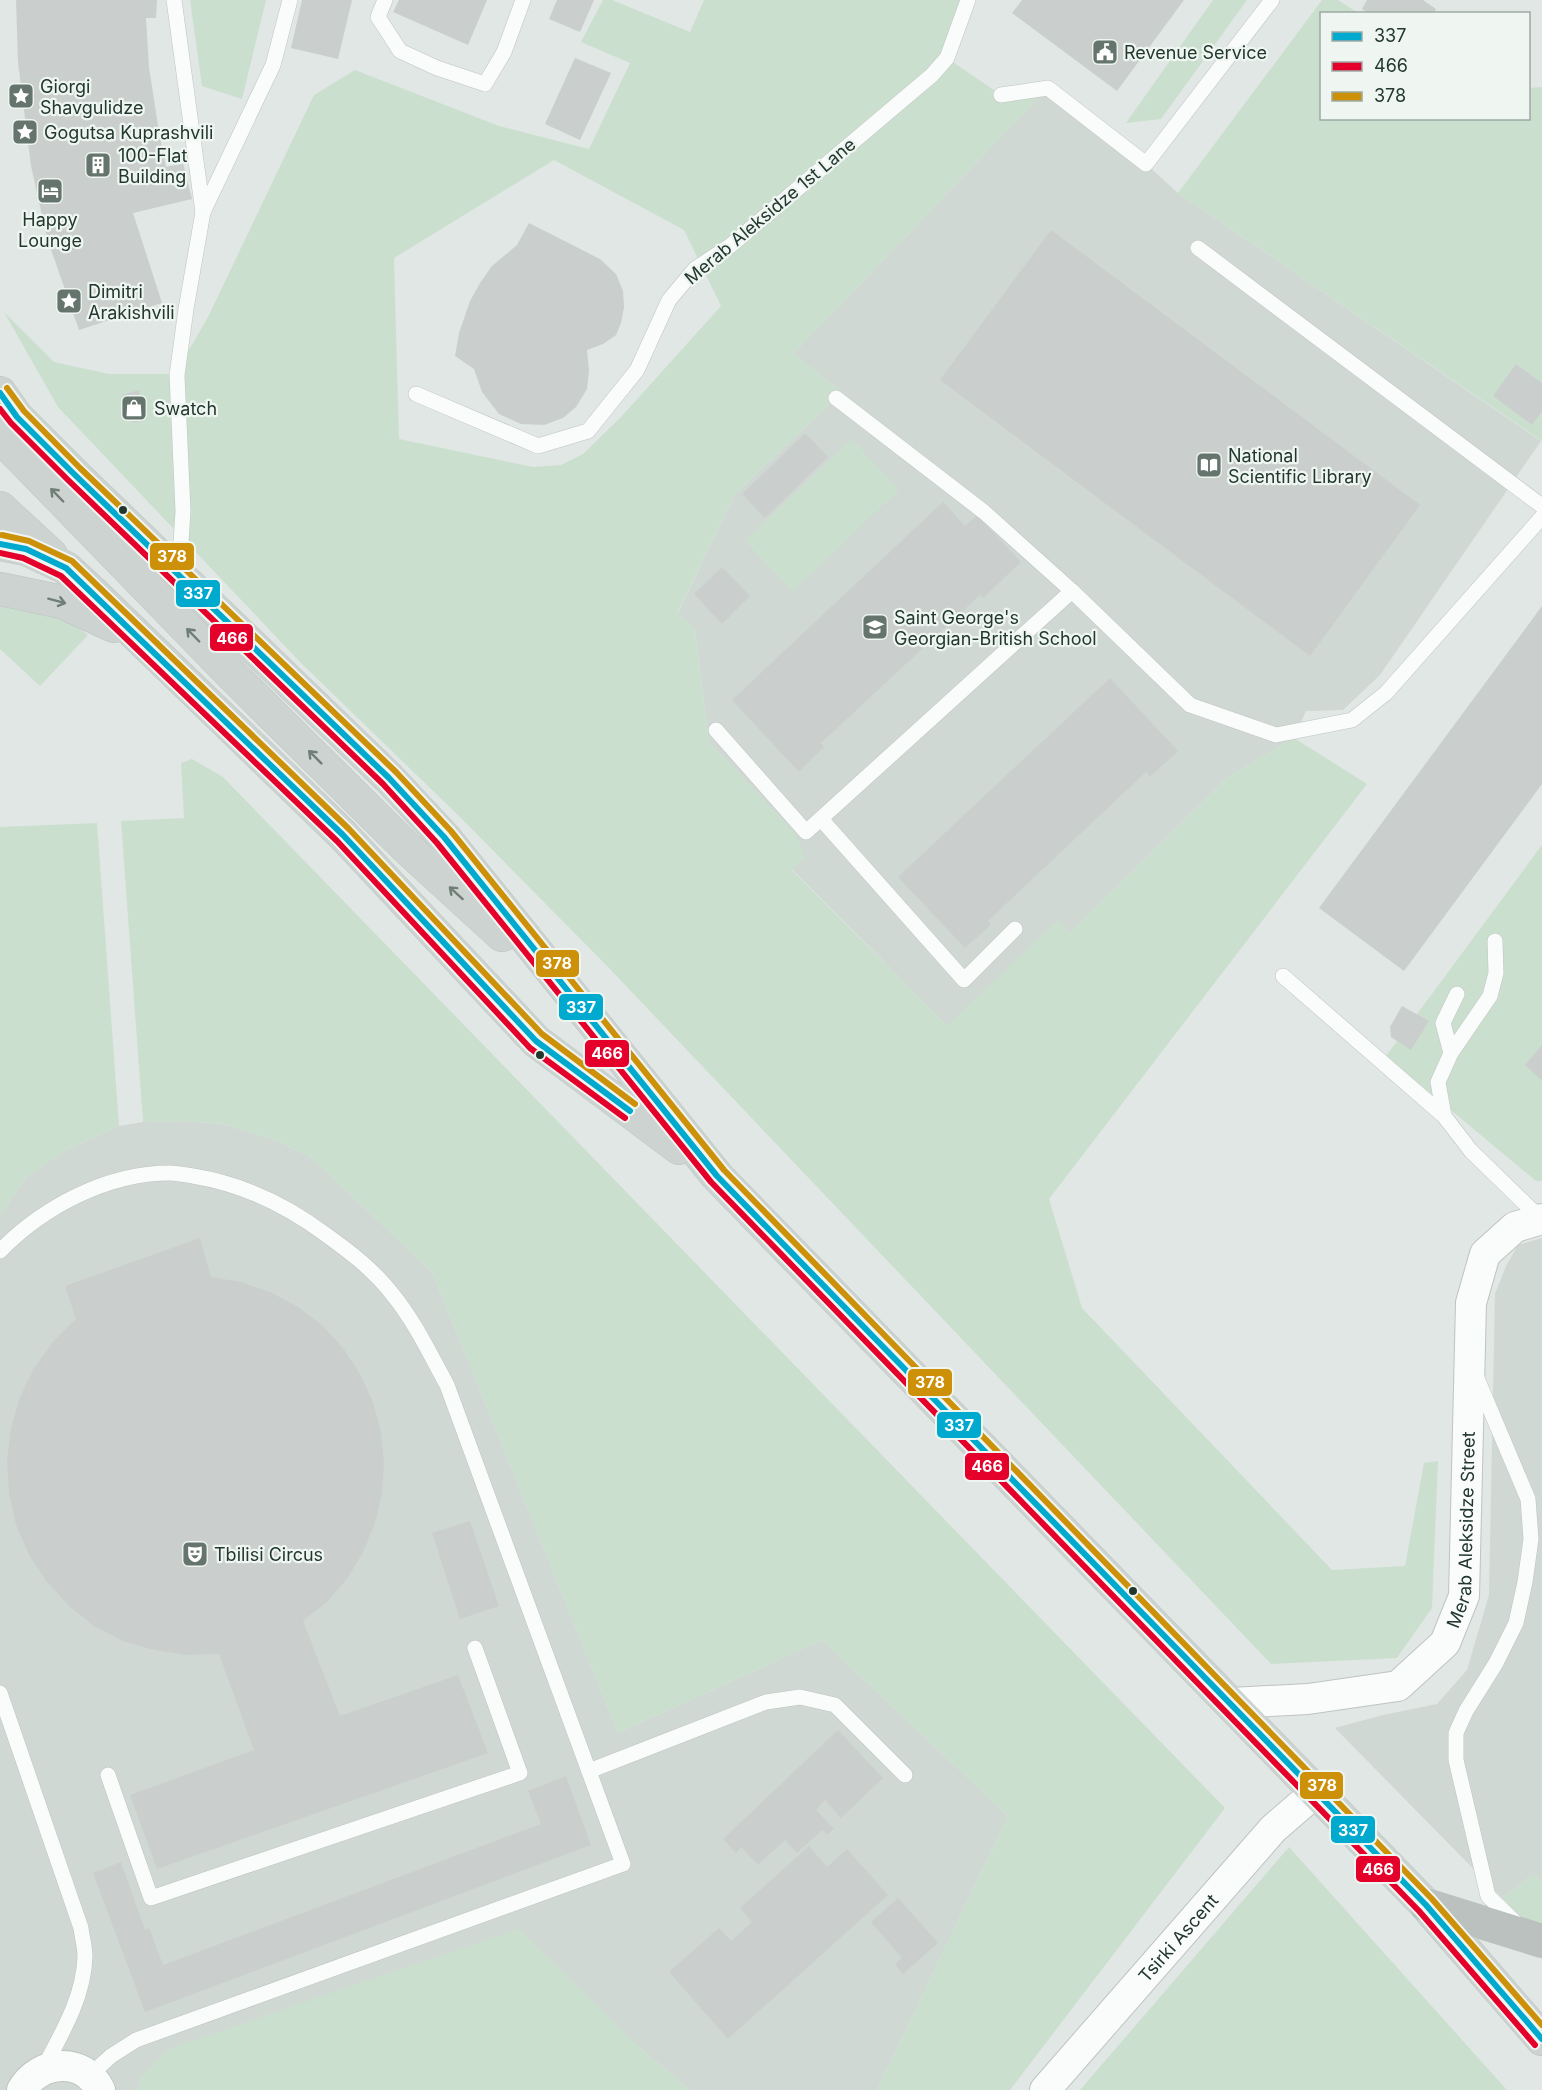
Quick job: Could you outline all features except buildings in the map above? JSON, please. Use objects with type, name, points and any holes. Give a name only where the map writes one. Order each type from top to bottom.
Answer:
[{"type":"highway","points":[[1426,1905],[1536,1939]]},
{"type":"main road","points":[[0,393],[17,417],[74,474],[389,778],[444,837],[717,1176],[1426,1905],[1542,2039]]},
{"type":"main road","points":[[0,436],[234,677],[410,851],[577,1002]]},
{"type":"main road","points":[[0,447],[14,445],[29,448],[74,474]]},
{"type":"main road","points":[[0,508],[144,640],[343,835],[536,1041],[717,1176]]},
{"type":"main road","points":[[0,544],[26,549],[66,568]]},
{"type":"main road","points":[[0,589],[63,602],[144,640]]},
{"type":"street","name":"Merab Aleksidze Street","points":[[1231,1703],[1308,1699],[1398,1686],[1445,1643],[1464,1596],[1471,1303],[1485,1254],[1515,1227],[1542,1219]]},
{"type":"street","name":"Tsirki Ascent","points":[[1045,2090],[1273,1829],[1317,1791]]},
{"type":"street","points":[[32,2080],[54,2066],[67,2066],[78,2069],[94,2083]]},
{"type":"lane","points":[[174,0],[203,212]]},
{"type":"lane","points":[[179,575],[183,512],[177,375],[203,212],[273,65],[290,0]]},
{"type":"lane","points":[[385,0],[378,17],[400,51],[437,68],[485,84],[504,52],[523,0]]},
{"type":"lane","name":"Merab Aleksidze 1st Lane","points":[[416,393],[538,446],[588,431],[637,370],[669,300],[695,269],[730,246],[932,75],[947,58],[968,0]]},
{"type":"lane","points":[[1001,95],[1048,88],[1146,164],[1272,0]]},
{"type":"lane","points":[[1198,248],[1542,506]]},
{"type":"lane","points":[[836,398],[984,512],[1071,591],[1190,705],[1276,735],[1352,720],[1386,693],[1542,517]]},
{"type":"lane","points":[[716,730],[806,832],[1071,591]]},
{"type":"lane","points":[[821,819],[964,980],[1015,929]]},
{"type":"lane","points":[[1444,1116],[1438,1082],[1451,1053],[1490,996],[1496,973],[1495,941]]},
{"type":"lane","points":[[1283,976],[1444,1116],[1471,1151],[1542,1219]]},
{"type":"lane","points":[[1451,1053],[1443,1023],[1457,994]]},
{"type":"lane","points":[[0,1251],[48,1211],[82,1194],[122,1179],[171,1173],[219,1180],[263,1196],[310,1223],[361,1260],[393,1294],[419,1333],[447,1385],[623,1864],[136,2040],[111,2056],[94,2083]]},
{"type":"lane","points":[[1470,1361],[1528,1498],[1531,1539],[1516,1623],[1456,1733],[1456,1760],[1488,1896],[1536,1939]]},
{"type":"lane","points":[[108,1775],[151,1898],[520,1773],[475,1648]]},
{"type":"lane","points":[[0,1693],[81,1928],[85,1954],[82,1984],[69,2021],[32,2080]]},
{"type":"lane","points":[[590,1771],[766,1702],[800,1697],[835,1705],[905,1775]]},
{"type":"shaded area","points":[[1048,88],[1146,164],[1178,193],[1541,441],[1380,675],[1343,710],[1306,711],[1294,738],[1228,777],[1070,933],[947,1026],[792,869],[795,834],[709,742],[695,630],[678,613],[735,494],[842,392],[793,354]]},
{"type":"shaded area","points":[[187,1121],[222,1124],[273,1139],[311,1157],[432,1272],[618,1733],[822,1640],[1008,1816],[877,2090],[690,2090],[639,2047],[141,2077],[138,2090],[0,2090],[0,1215],[27,1176],[64,1151],[119,1126],[143,1122]]},
{"type":"shaded area","points":[[1542,1238],[1542,1881],[1532,1875],[1502,1898],[1335,1728],[1437,1704],[1467,1670],[1489,1595],[1495,1294],[1507,1264],[1518,1245]]},
{"type":"green space","points":[[190,0],[266,0],[242,99],[202,86]]},
{"type":"green space","points":[[603,0],[612,0],[690,32],[704,0],[968,0],[947,58],[1001,95],[1048,88],[793,354],[842,392],[735,494],[678,612],[695,630],[709,742],[795,833],[805,857],[792,870],[947,1026],[1058,920],[1070,933],[1228,777],[1294,738],[1367,784],[1049,1199],[1082,1308],[1332,1570],[1405,1566],[1424,1463],[1438,1461],[1432,1608],[1397,1658],[1271,1664],[607,966],[462,819],[301,663],[58,407],[4,312],[54,362],[109,374],[175,374],[208,317],[314,95],[355,70],[499,126],[589,149],[630,63],[581,42]],"holes":[[[554,160],[684,230],[721,306],[621,417],[583,454],[561,465],[533,467],[399,439],[394,258]]]},
{"type":"green space","points":[[1213,0],[1247,0],[1161,119],[1126,123]]},
{"type":"green space","points":[[1322,0],[1338,0],[1356,12],[1320,12],[1320,120],[1530,120],[1530,88],[1542,87],[1542,441],[1178,193]]},
{"type":"green space","points":[[852,439],[899,490],[793,591],[745,541]]},
{"type":"green space","points":[[0,595],[60,614],[88,635],[40,686],[0,649]]},
{"type":"green space","points":[[192,759],[223,777],[1225,1808],[1010,2090],[877,2090],[1008,1816],[822,1640],[618,1733],[432,1272],[311,1157],[273,1139],[222,1124],[187,1121],[143,1122],[121,821],[184,818],[181,763]]},
{"type":"green space","points":[[97,823],[119,1126],[64,1151],[27,1176],[0,1215],[0,827]]},
{"type":"green space","points":[[1542,845],[1542,1181],[1536,1181],[1386,1056]]},
{"type":"green space","points":[[1289,1847],[1507,2090],[1080,2090]]},
{"type":"green space","points":[[1532,1875],[1542,1881],[1542,1926],[1525,1922],[1502,1898]]},
{"type":"green space","points":[[519,1929],[639,2047],[690,2090],[138,2090],[141,2077],[168,2049]]},
{"type":"transit line","name":"378","points":[[7,388],[24,411],[80,468],[396,772],[451,831],[724,1170],[1432,1899],[1542,2025]]},
{"type":"transit line","name":"337","points":[[0,393],[17,417],[74,474],[389,778],[444,837],[717,1176],[1426,1905],[1542,2039]]},
{"type":"transit line","name":"466","points":[[0,409],[68,480],[383,784],[437,843],[711,1182],[1419,1911],[1535,2045]]},
{"type":"transit line","name":"378","points":[[2,535],[29,541],[72,561],[349,829],[542,1034],[635,1104]]},
{"type":"transit line","name":"337","points":[[0,544],[26,549],[66,568],[343,835],[536,1041],[630,1111]]},
{"type":"transit line","name":"466","points":[[0,553],[23,558],[61,576],[337,841],[530,1048],[625,1118]]},
{"type":"place","name":"Revenue Service","points":[[1105,52]]},
{"type":"place","name":"Giorgi Shavgulidze","points":[[21,96]]},
{"type":"place","name":"Gogutsa Kuprashvili","points":[[25,132]]},
{"type":"place","name":"100-Flat Building","points":[[98,165]]},
{"type":"place","name":"Happy Lounge","points":[[50,191]]},
{"type":"place","name":"Dimitri Arakishvili","points":[[69,301]]},
{"type":"place","name":"Swatch","points":[[134,408]]},
{"type":"place","name":"National Scientific Library","points":[[1209,465]]},
{"type":"place","name":"Saint George's Georgian-British School","points":[[875,627]]},
{"type":"place","name":"Tbilisi Circus","points":[[195,1554]]}]
